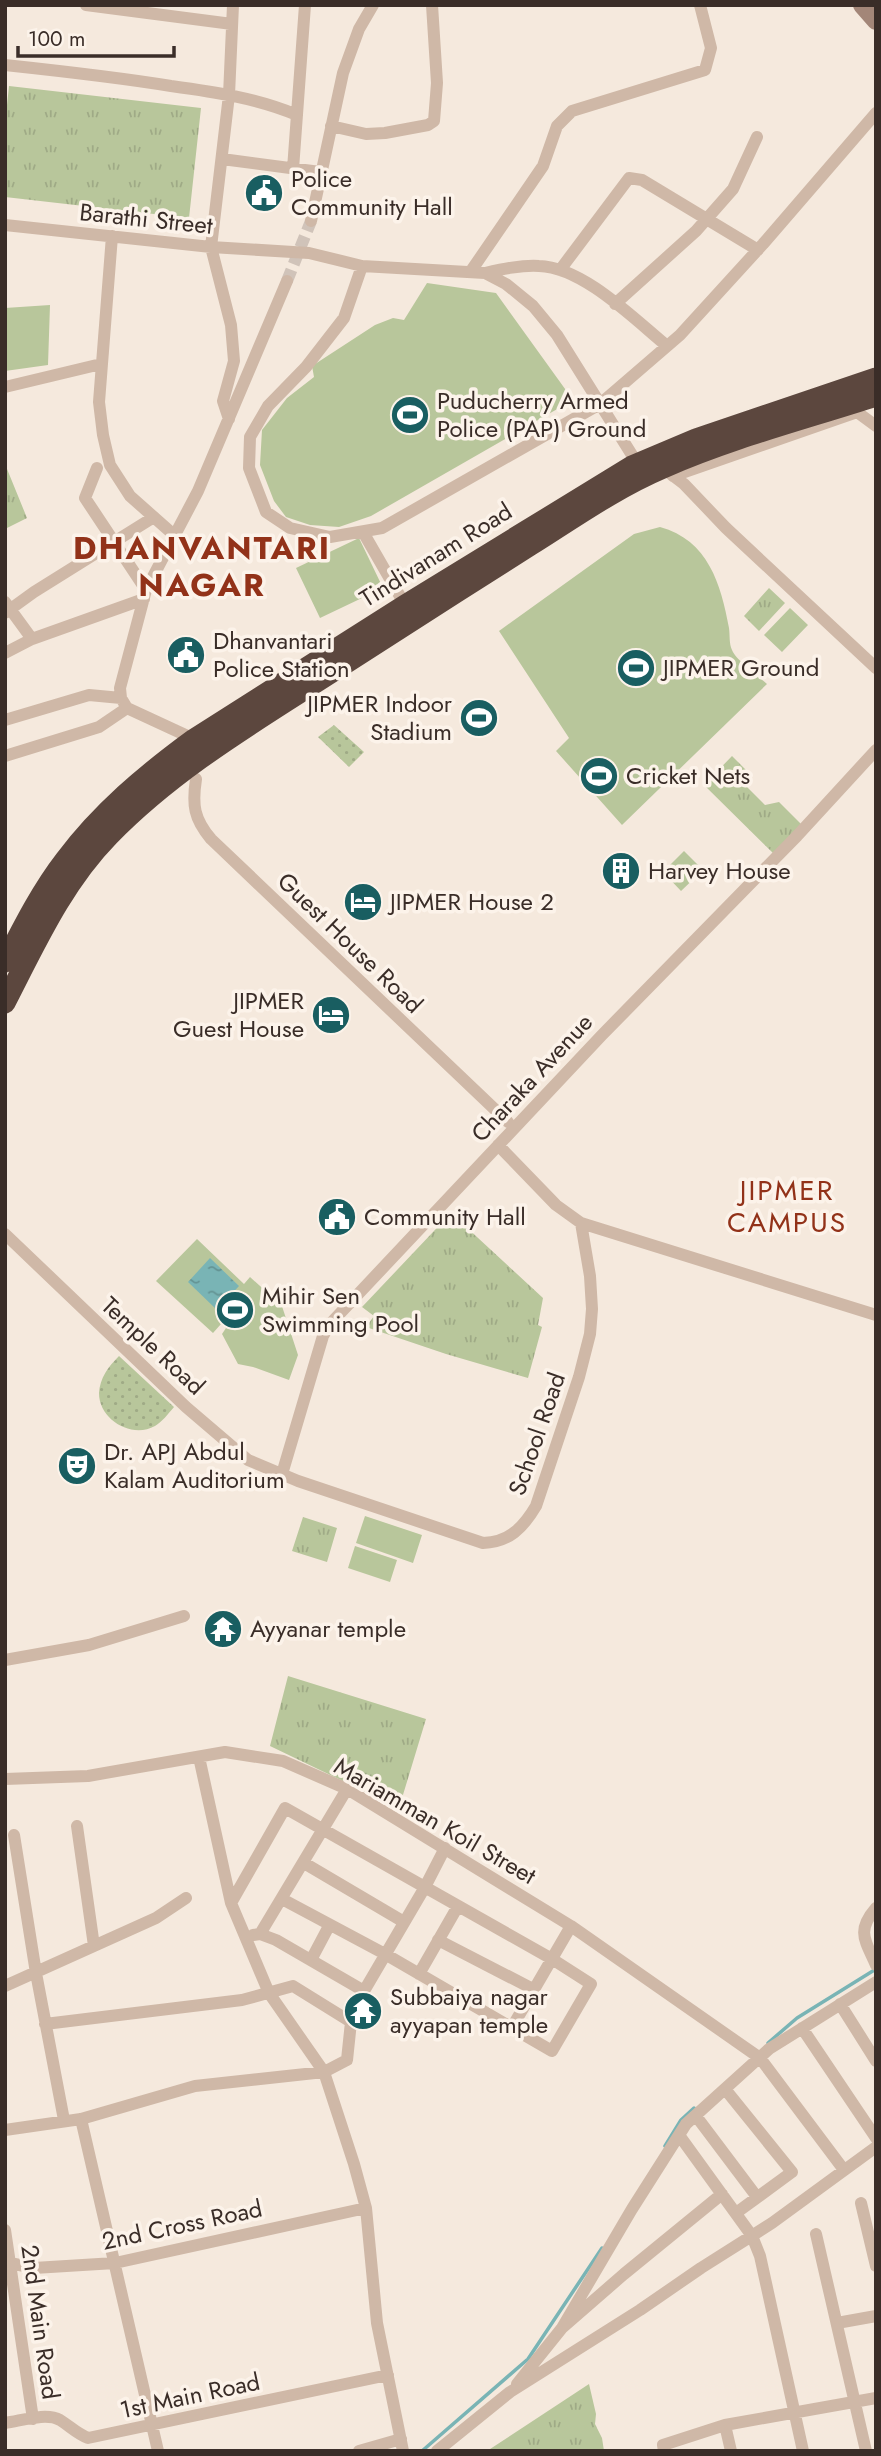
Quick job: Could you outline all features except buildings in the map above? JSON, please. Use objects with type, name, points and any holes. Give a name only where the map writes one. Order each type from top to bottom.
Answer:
[{"type":"highway","name":"Tindivanam Road","points":[[5,962],[45,888],[94,824],[163,761],[194,738],[409,612],[603,481],[637,463],[696,439],[875,391]]},
{"type":"highway","points":[[5,1003],[51,913],[107,838],[173,778],[210,751],[409,612],[605,498],[668,472],[695,455],[875,391]]},
{"type":"street","points":[[86,5],[232,24]]},
{"type":"street","points":[[229,419],[223,401],[234,361],[231,325],[211,247],[229,95],[233,5]]},
{"type":"street","points":[[293,169],[305,5]]},
{"type":"street","points":[[311,221],[320,172],[350,51],[373,5]]},
{"type":"street","points":[[331,126],[366,134],[428,125],[434,121],[437,83],[432,5]]},
{"type":"street","points":[[471,271],[543,166],[556,126],[572,111],[705,69],[710,48],[700,5]]},
{"type":"street","points":[[862,5],[876,21]]},
{"type":"street","points":[[5,65],[124,78],[229,95],[271,104],[297,115]]},
{"type":"street","points":[[362,266],[344,318],[306,367],[268,406],[250,437],[248,468],[266,512],[290,528],[330,537],[382,528],[600,404],[680,335],[758,250],[876,113]]},
{"type":"street","points":[[615,304],[696,231],[733,188],[757,137]]},
{"type":"street","points":[[222,159],[320,172]]},
{"type":"street","points":[[559,270],[629,178],[642,180],[758,250]]},
{"type":"street","name":"Barathi Street","points":[[5,225],[211,247],[309,253],[362,266],[485,273]]},
{"type":"street","points":[[112,236],[99,402],[103,435],[110,465],[131,496],[174,535]]},
{"type":"street","points":[[485,273],[506,268],[541,266],[559,270],[586,282],[667,345]]},
{"type":"street","points":[[485,273],[506,284],[533,306],[557,335],[637,463]]},
{"type":"street","points":[[5,755],[99,727],[124,703],[125,665],[145,594],[198,491],[287,281]]},
{"type":"street","points":[[5,387],[102,364]]},
{"type":"street","points":[[876,426],[857,412],[668,472],[876,668]]},
{"type":"street","points":[[97,468],[85,498],[145,594]]},
{"type":"street","points":[[32,639],[7,608],[154,517]]},
{"type":"street","points":[[363,532],[409,612]]},
{"type":"street","points":[[5,653],[32,639],[145,594]]},
{"type":"street","points":[[5,720],[89,695],[124,703],[194,738]]},
{"type":"street","name":"Charaka Avenue","points":[[282,1474],[323,1336],[330,1324],[498,1145],[512,1126],[797,836],[876,750]]},
{"type":"street","name":"Guest House Road","points":[[196,779],[196,817],[211,839],[512,1126]]},
{"type":"street","points":[[498,1145],[556,1205],[581,1223],[876,1315]]},
{"type":"street","name":"School Road","points":[[282,1474],[482,1543],[496,1543],[511,1536],[526,1522],[536,1506],[579,1377],[590,1334],[590,1276],[581,1223]]},
{"type":"street","name":"Temple Road","points":[[5,1234],[129,1354],[239,1454],[282,1474]]},
{"type":"street","points":[[5,1660],[89,1645],[184,1616]]},
{"type":"street","name":"Mariamman Koil Street","points":[[5,1779],[88,1776],[225,1752],[283,1761],[347,1789],[572,1926],[760,2058],[844,2170]]},
{"type":"street","points":[[199,1757],[231,1903],[269,1993],[324,2072],[366,2208],[377,2323],[402,2445],[359,2451]]},
{"type":"street","points":[[260,1934],[347,1789]]},
{"type":"street","points":[[231,1903],[285,1808],[552,1959],[591,1984],[552,2052],[385,1954],[282,1899]]},
{"type":"street","points":[[77,1826],[94,1946]]},
{"type":"street","points":[[14,1835],[36,1973],[64,2120]]},
{"type":"street","points":[[5,2130],[80,2119],[195,2086],[324,2072],[347,2060],[351,2022],[364,1991],[445,1848]]},
{"type":"street","points":[[304,1863],[404,1922]]},
{"type":"street","points":[[5,1986],[156,1918],[186,1898]]},
{"type":"street","points":[[419,1974],[458,1906]]},
{"type":"street","points":[[875,1963],[864,1938],[863,1927],[876,1908]]},
{"type":"street","points":[[311,1961],[330,1926]]},
{"type":"street","points":[[512,2029],[572,1926]]},
{"type":"street","points":[[244,1935],[260,1934],[276,1940],[364,1991]]},
{"type":"street","points":[[438,1940],[533,1989]]},
{"type":"street","points":[[510,2392],[562,2328],[632,2208],[686,2124],[760,2058],[876,1982]]},
{"type":"street","points":[[46,2024],[210,2005],[293,1986],[351,2022]]},
{"type":"street","points":[[840,2004],[876,2060]]},
{"type":"street","points":[[802,2028],[876,2138]]},
{"type":"street","points":[[725,2089],[792,2172],[736,2213]]},
{"type":"street","points":[[696,2116],[757,2197]]},
{"type":"street","points":[[80,2119],[158,2451]]},
{"type":"street","points":[[679,2136],[752,2236],[760,2256],[803,2451]]},
{"type":"street","points":[[436,2451],[510,2392],[752,2236],[876,2147]]},
{"type":"street","points":[[562,2328],[722,2194]]},
{"type":"street","points":[[861,2203],[876,2266]]},
{"type":"street","name":"2nd Cross Road","points":[[8,2261],[34,2268],[115,2263],[366,2208]]},
{"type":"street","name":"2nd Main Road","points":[[5,2230],[33,2419]]},
{"type":"street","points":[[816,2234],[866,2451]]},
{"type":"street","points":[[837,2323],[876,2316]]},
{"type":"street","name":"1st Main Road","points":[[5,2423],[44,2417],[59,2419],[89,2444],[151,2427],[388,2375]]},
{"type":"street","points":[[663,2448],[725,2426],[856,2404],[876,2398]]},
{"type":"street","points":[[725,2426],[731,2451]]},
{"type":"green space","points":[[9,86],[201,108],[189,218],[5,197],[5,124]]},
{"type":"green space","name":"Puducherry Armed Police (PAP) Ground","points":[[427,283],[496,293],[573,400],[371,516],[339,527],[310,525],[286,517],[274,501],[260,465],[262,430],[287,398],[314,377],[312,366],[375,325],[393,318],[404,320]]},
{"type":"green space","points":[[50,305],[48,365],[5,371],[5,308]]},
{"type":"green space","points":[[5,464],[27,518],[5,529]]},
{"type":"green space","name":"JIPMER Ground","points":[[660,527],[690,542],[710,566],[722,595],[732,650],[742,663],[767,684],[622,825],[556,751],[569,738],[499,631],[634,534]]},
{"type":"green space","points":[[359,538],[383,588],[320,618],[296,568]]},
{"type":"green space","points":[[769,588],[785,603],[759,631],[744,616]]},
{"type":"green space","points":[[790,608],[808,625],[782,652],[764,635]]},
{"type":"green space","points":[[334,725],[364,752],[349,767],[318,737]]},
{"type":"green space","points":[[732,756],[747,771],[744,784],[765,805],[779,802],[802,825],[774,854],[704,785]]},
{"type":"green space","points":[[684,851],[703,870],[681,891],[663,872]]},
{"type":"green space","points":[[451,1213],[543,1298],[538,1325],[542,1327],[528,1378],[366,1327],[374,1316],[362,1307]]},
{"type":"green space","name":"Mihir Sen Swimming Pool","points":[[197,1239],[244,1284],[250,1277],[271,1296],[278,1294],[298,1355],[289,1380],[238,1364],[222,1334],[226,1328],[221,1324],[213,1333],[156,1281]]},
{"type":"green space","points":[[119,1356],[174,1407],[155,1426],[137,1430],[127,1428],[111,1419],[100,1403],[101,1382]]},
{"type":"green space","points":[[365,1516],[422,1535],[413,1563],[356,1543]]},
{"type":"green space","points":[[303,1517],[337,1528],[327,1562],[292,1551]]},
{"type":"green space","points":[[355,1546],[397,1560],[390,1582],[348,1568]]},
{"type":"green space","points":[[288,1676],[426,1719],[399,1808],[270,1746]]},
{"type":"green space","points":[[589,2384],[596,2414],[595,2424],[602,2438],[604,2451],[487,2451]]},
{"type":"water","points":[[210,1258],[239,1286],[217,1310],[188,1282]]},
{"type":"waterway","points":[[768,2043],[797,2018],[876,1969]]},
{"type":"waterway","points":[[665,2146],[681,2120],[694,2108]]},
{"type":"waterway","points":[[422,2451],[528,2359],[602,2248]]},
{"type":"tunnel","points":[[287,281],[311,221]]},
{"type":"place","name":"Police Community Hall","points":[[264,193]]},
{"type":"place","name":"Puducherry Armed Police (PAP) Ground","points":[[410,415]]},
{"type":"place","name":"Dhanvantari Police Station","points":[[186,655]]},
{"type":"place","name":"JIPMER Ground","points":[[636,668]]},
{"type":"place","name":"JIPMER Indoor Stadium","points":[[479,718]]},
{"type":"place","name":"Cricket Nets","points":[[599,776]]},
{"type":"place","name":"Harvey House","points":[[621,871]]},
{"type":"place","name":"JIPMER House 2","points":[[363,902]]},
{"type":"place","name":"JIPMER Guest House","points":[[331,1015]]},
{"type":"place","name":"Community Hall","points":[[337,1217]]},
{"type":"place","name":"Mihir Sen Swimming Pool","points":[[235,1310]]},
{"type":"place","name":"Dr. APJ Abdul Kalam Auditorium","points":[[77,1466]]},
{"type":"place","name":"Ayyanar temple","points":[[223,1629]]},
{"type":"place","name":"Subbaiya nagar ayyapan temple","points":[[363,2011]]},
{"type":"district","name":"DHANVANTARI NAGAR","points":[[202,566]]},
{"type":"district","name":"JIPMER CAMPUS","points":[[787,1206]]}]
